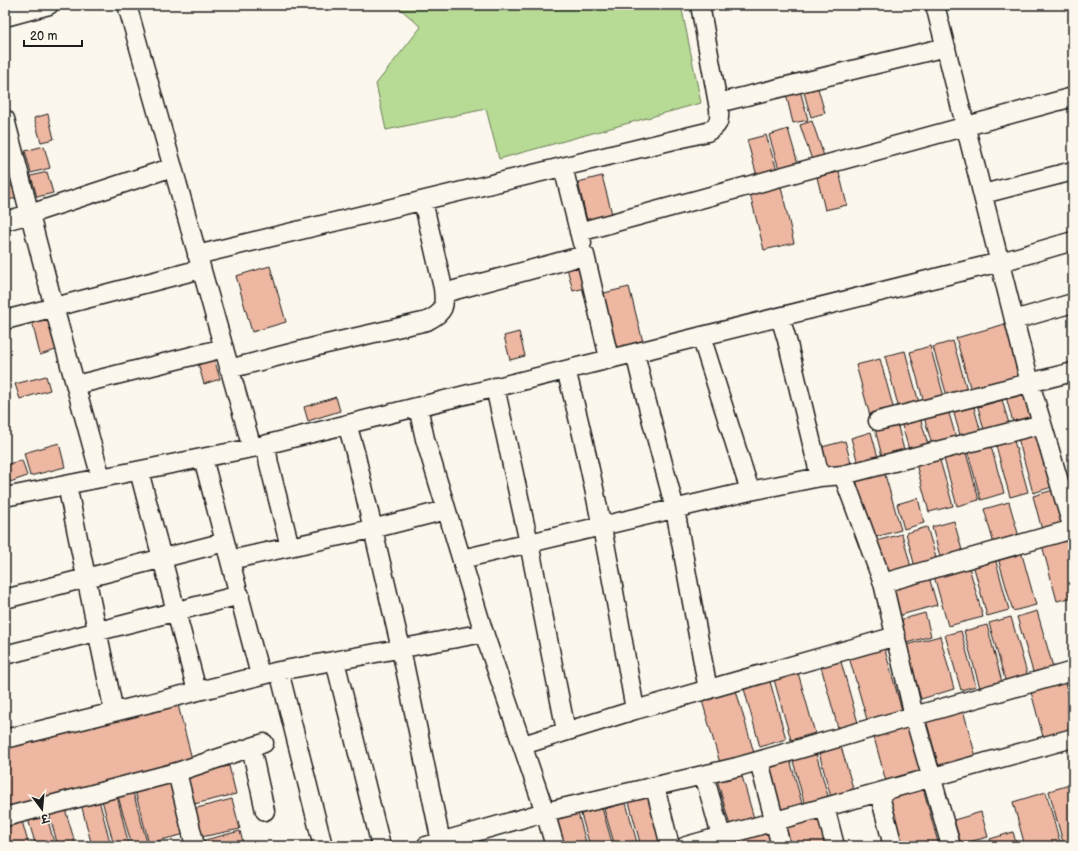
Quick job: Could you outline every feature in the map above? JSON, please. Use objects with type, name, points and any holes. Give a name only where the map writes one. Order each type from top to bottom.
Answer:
[{"type":"street","points":[[5,17],[49,5]]},
{"type":"street","points":[[127,5],[229,369],[259,447],[269,464],[290,547]]},
{"type":"street","points":[[5,320],[54,307],[199,262],[423,200],[706,132],[715,128],[720,119],[700,5]]},
{"type":"street","points":[[883,583],[1073,529],[1030,383],[935,5]]},
{"type":"street","points":[[718,103],[946,47]]},
{"type":"street","points":[[579,232],[1073,97]]},
{"type":"street","points":[[5,119],[54,307],[101,478]]},
{"type":"street","points":[[5,221],[172,167]]},
{"type":"street","points":[[563,167],[609,358]]},
{"type":"street","points":[[982,194],[1073,171]]},
{"type":"street","points":[[229,369],[322,345],[427,321],[442,311],[445,302],[444,293],[423,200]]},
{"type":"street","points":[[5,497],[259,447],[609,358],[635,353],[1000,262],[1073,241]]},
{"type":"street","points":[[444,293],[585,255]]},
{"type":"street","points":[[1014,320],[1073,303]]},
{"type":"street","points":[[780,317],[787,340],[820,477]]},
{"type":"street","points":[[701,336],[750,492]]},
{"type":"street","points":[[76,385],[224,348]]},
{"type":"street","points":[[635,353],[675,509],[708,690]]},
{"type":"street","points":[[566,370],[603,527],[635,710]]},
{"type":"street","points":[[878,421],[1073,372]]},
{"type":"street","points":[[495,387],[529,544],[566,731]]},
{"type":"street","points":[[418,407],[446,510],[484,633],[546,812],[555,846]]},
{"type":"street","points":[[347,424],[355,452],[401,649],[434,844],[546,812],[759,761],[1073,671]]},
{"type":"street","points":[[462,559],[750,492],[820,477],[844,475],[1042,424]]},
{"type":"street","points":[[203,458],[260,675]]},
{"type":"street","points":[[140,470],[197,691]]},
{"type":"street","points":[[844,475],[883,583],[914,716],[950,846]]},
{"type":"street","points":[[68,485],[114,712]]},
{"type":"street","points":[[230,560],[372,529],[446,510]]},
{"type":"street","points":[[5,599],[226,542]]},
{"type":"street","points":[[5,655],[240,595]]},
{"type":"street","points":[[5,739],[279,670],[484,633]]},
{"type":"street","points":[[523,746],[635,710],[896,636]]},
{"type":"street","points":[[335,661],[381,846]]},
{"type":"street","points":[[279,670],[323,846]]},
{"type":"street","points":[[686,846],[722,841],[775,821],[1073,738]]},
{"type":"street","points":[[5,817],[177,772],[258,745],[265,811]]},
{"type":"street","points":[[759,761],[782,846]]},
{"type":"street","points":[[177,772],[194,846]]},
{"type":"street","points":[[704,775],[722,841]]},
{"type":"street","points":[[655,786],[670,846]]},
{"type":"street","points":[[879,792],[893,846]]},
{"type":"street","points":[[825,807],[835,846]]},
{"type":"green space","points":[[396,5],[681,5],[701,103],[499,159],[486,109],[386,130],[376,84],[421,27]]},
{"type":"building","points":[[817,85],[825,113],[811,117],[803,89]]},
{"type":"building","points":[[800,90],[808,120],[793,123],[786,94]]},
{"type":"building","points":[[48,114],[54,139],[41,142],[34,118]]},
{"type":"building","points":[[812,121],[824,156],[812,160],[800,125]]},
{"type":"building","points":[[788,129],[798,164],[779,169],[769,135]]},
{"type":"building","points":[[766,135],[777,170],[757,176],[747,140]]},
{"type":"building","points":[[44,146],[50,168],[31,173],[25,151]]},
{"type":"building","points":[[8,167],[12,184],[5,186],[5,168]]},
{"type":"building","points":[[47,172],[53,193],[37,197],[31,176]]},
{"type":"building","points":[[839,172],[847,205],[825,210],[817,177]]},
{"type":"building","points":[[602,176],[612,214],[587,220],[578,182]]},
{"type":"building","points":[[13,186],[16,198],[5,201],[5,188]]},
{"type":"building","points":[[781,187],[794,243],[764,250],[750,194]]},
{"type":"building","points":[[583,264],[589,287],[573,291],[567,268]]},
{"type":"building","points":[[270,266],[286,322],[252,332],[236,276]]},
{"type":"building","points":[[629,287],[643,342],[614,349],[600,294]]},
{"type":"building","points":[[46,313],[56,350],[40,355],[31,317]]},
{"type":"building","points":[[1005,324],[1020,380],[972,394],[956,338]]},
{"type":"building","points":[[519,332],[525,356],[510,360],[504,336]]},
{"type":"building","points":[[953,341],[967,390],[947,396],[933,347]]},
{"type":"building","points":[[930,346],[944,397],[924,403],[910,352]]},
{"type":"building","points":[[905,351],[919,403],[899,409],[885,356]]},
{"type":"building","points":[[214,358],[220,379],[204,384],[198,363]]},
{"type":"building","points":[[880,359],[894,410],[870,416],[856,365]]},
{"type":"building","points":[[46,376],[50,390],[20,399],[15,384]]},
{"type":"building","points":[[1025,392],[1033,421],[1014,426],[1006,397]]},
{"type":"building","points":[[336,397],[340,411],[308,421],[304,407]]},
{"type":"building","points":[[1002,400],[1010,427],[985,434],[978,407]]},
{"type":"building","points":[[973,404],[982,436],[962,442],[953,410]]},
{"type":"building","points":[[948,410],[957,441],[933,448],[924,417]]},
{"type":"building","points":[[920,417],[929,448],[910,453],[901,422]]},
{"type":"building","points":[[897,423],[905,454],[883,460],[875,429]]},
{"type":"building","points":[[1043,431],[1058,485],[1033,493],[1018,438]]},
{"type":"building","points":[[871,432],[879,461],[859,467],[851,438]]},
{"type":"building","points":[[1013,437],[1028,492],[1010,497],[995,442]]},
{"type":"building","points":[[845,441],[852,467],[825,474],[818,448]]},
{"type":"building","points":[[59,443],[65,467],[30,476],[24,453]]},
{"type":"building","points":[[990,443],[1004,493],[981,500],[967,449]]},
{"type":"building","points":[[965,449],[979,500],[957,506],[943,455]]},
{"type":"building","points":[[939,457],[953,506],[929,512],[916,464]]},
{"type":"building","points":[[22,460],[27,476],[10,482],[5,465]]},
{"type":"building","points":[[883,468],[901,530],[872,538],[855,476]]},
{"type":"building","points":[[1060,488],[1070,522],[1042,530],[1033,496]]},
{"type":"building","points":[[918,498],[924,523],[904,529],[897,504]]},
{"type":"building","points":[[1009,502],[1019,537],[994,544],[984,509]]},
{"type":"building","points":[[954,521],[963,554],[941,560],[932,527]]},
{"type":"building","points":[[927,527],[937,561],[915,567],[906,533]]},
{"type":"building","points":[[902,534],[911,567],[885,573],[876,541]]},
{"type":"building","points":[[1073,536],[1073,597],[1057,601],[1042,545]]},
{"type":"building","points":[[1021,551],[1036,605],[1013,611],[998,558]]},
{"type":"building","points":[[995,558],[1009,610],[987,616],[973,564]]},
{"type":"building","points":[[969,567],[983,617],[948,626],[934,576]]},
{"type":"building","points":[[929,577],[937,605],[897,616],[890,588]]},
{"type":"building","points":[[1037,611],[1053,667],[1033,672],[1017,617]]},
{"type":"building","points":[[925,613],[931,636],[903,644],[896,621]]},
{"type":"building","points":[[1011,617],[1028,677],[1006,683],[989,623]]},
{"type":"building","points":[[987,625],[1002,682],[980,688],[964,631]]},
{"type":"building","points":[[961,631],[976,686],[961,690],[945,635]]},
{"type":"building","points":[[940,636],[954,689],[921,699],[906,645]]},
{"type":"building","points":[[884,647],[903,714],[868,723],[849,657]]},
{"type":"building","points":[[840,658],[858,723],[838,728],[820,663]]},
{"type":"building","points":[[797,669],[815,733],[791,740],[773,676]]},
{"type":"building","points":[[769,678],[786,739],[760,747],[743,685]]},
{"type":"building","points":[[1065,683],[1073,711],[1073,736],[1045,744],[1031,692]]},
{"type":"building","points":[[735,687],[754,753],[720,763],[701,697]]},
{"type":"building","points":[[178,705],[193,763],[5,811],[5,749]]},
{"type":"building","points":[[963,710],[978,764],[941,774],[926,720]]},
{"type":"building","points":[[908,720],[925,779],[888,789],[872,730]]},
{"type":"building","points":[[840,743],[855,795],[832,801],[818,749]]},
{"type":"building","points":[[815,750],[830,803],[806,809],[792,757]]},
{"type":"building","points":[[789,756],[804,811],[778,818],[762,763]]},
{"type":"building","points":[[229,766],[236,794],[190,805],[183,776]]},
{"type":"building","points":[[740,769],[755,822],[731,829],[716,776]]},
{"type":"building","points":[[171,781],[185,834],[149,843],[135,791]]},
{"type":"building","points":[[922,784],[939,846],[899,846],[884,795]]},
{"type":"building","points":[[1073,784],[1073,846],[1064,846],[1049,791]]},
{"type":"building","points":[[133,792],[148,846],[132,846],[118,796]]},
{"type":"building","points":[[1046,792],[1061,846],[1025,846],[1013,802]]},
{"type":"building","points":[[652,795],[667,846],[641,846],[629,802]]},
{"type":"building","points":[[117,796],[129,846],[114,846],[102,800]]},
{"type":"building","points":[[232,799],[240,829],[201,837],[193,809]]},
{"type":"building","points":[[99,800],[111,846],[92,846],[81,804]]},
{"type":"building","points":[[626,803],[638,846],[615,846],[604,809]]},
{"type":"building","points":[[602,808],[613,846],[590,846],[581,814]]},
{"type":"building","points":[[65,809],[76,846],[58,846],[49,813]]},
{"type":"building","points":[[981,812],[988,837],[961,844],[954,820]]},
{"type":"building","points":[[46,813],[55,846],[36,846],[28,819]]},
{"type":"building","points":[[578,813],[587,846],[560,846],[553,821]]},
{"type":"building","points":[[818,814],[827,846],[783,846],[777,825]]},
{"type":"building","points":[[22,821],[29,846],[5,846],[5,825]]},
{"type":"building","points":[[773,825],[774,846],[734,846],[731,836]]},
{"type":"building","points":[[240,831],[244,846],[203,846],[201,841]]},
{"type":"building","points":[[1013,832],[1017,846],[992,846],[990,839]]}]
